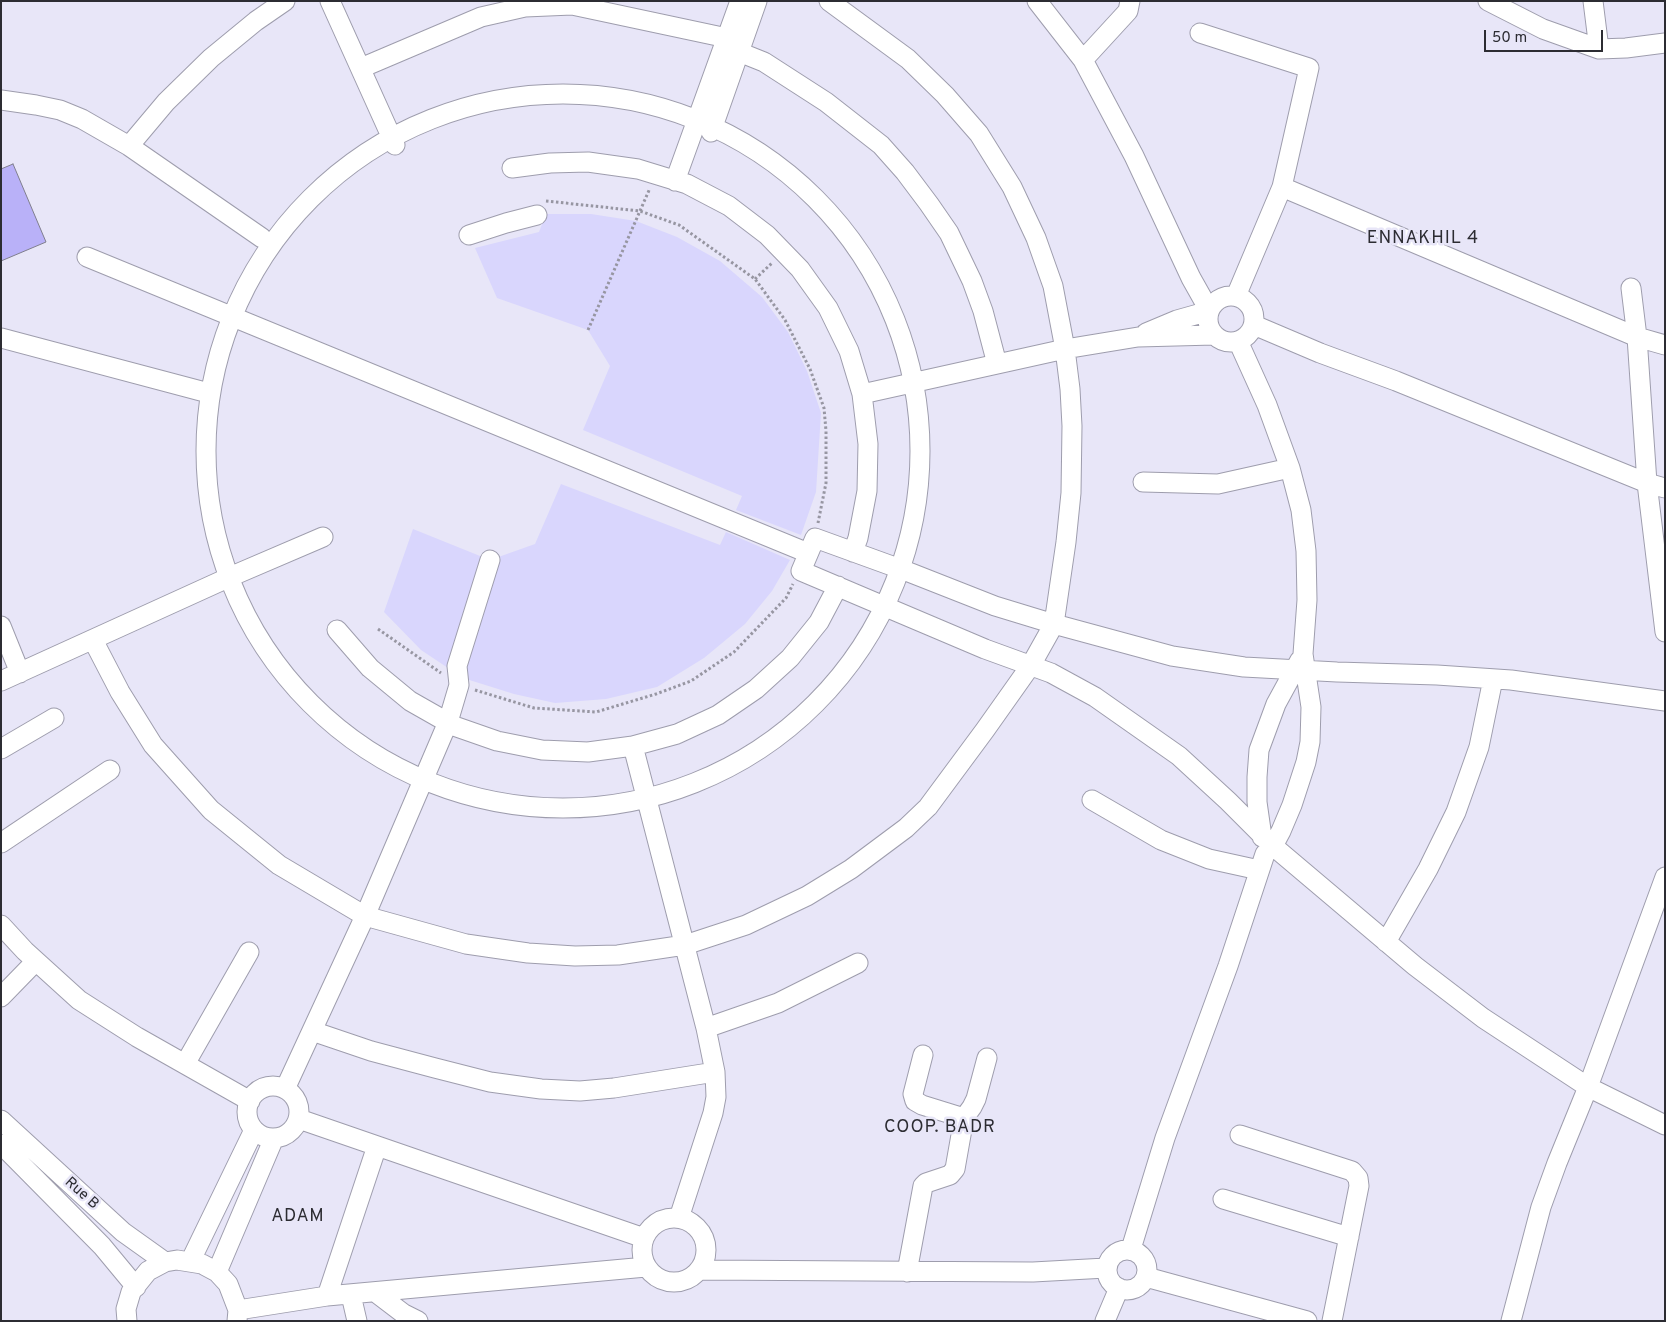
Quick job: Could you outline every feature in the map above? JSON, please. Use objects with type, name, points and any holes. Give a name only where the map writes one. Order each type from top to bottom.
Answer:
[{"type":"street","points":[[129,146],[166,102],[211,58],[256,21],[285,1]]},
{"type":"street","points":[[330,1],[395,145]]},
{"type":"street","points":[[703,129],[727,38],[740,1]]},
{"type":"street","points":[[675,181],[703,129],[739,52],[757,1]]},
{"type":"street","points":[[93,640],[120,692],[152,746],[211,810],[279,865],[365,916],[466,944],[528,953],[575,956],[618,955],[685,946],[746,925],[807,896],[851,870],[906,828],[928,807],[985,730],[1031,665],[1054,624],[1071,493],[1072,426],[1065,349],[1053,286],[1036,238],[1012,187],[979,134],[945,95],[908,59],[829,1]]},
{"type":"street","points":[[1038,1],[1083,60],[1134,156],[1191,278],[1209,311],[1209,327],[1214,335],[1221,340],[1230,342],[1245,338],[1254,325],[1253,310],[1243,299],[1236,296],[1228,296],[1219,299],[1209,311],[1157,327],[1138,336]]},
{"type":"street","points":[[1083,60],[1128,11],[1130,1]]},
{"type":"street","points":[[1488,1],[1543,29],[1600,49],[1665,43]]},
{"type":"street","points":[[1593,1],[1600,49]]},
{"type":"street","points":[[361,68],[481,17],[525,7],[572,5],[727,38]]},
{"type":"street","points":[[1200,32],[1309,68],[1282,187],[1236,296]]},
{"type":"street","points":[[739,52],[764,62],[826,102],[881,145],[905,172],[948,234],[972,281],[983,312],[997,364]]},
{"type":"street","points":[[1,100],[36,104],[82,119],[129,146],[262,238]]},
{"type":"street","points":[[530,100],[611,101],[655,112],[703,129],[760,160],[784,177],[813,202],[846,238],[869,270],[892,311],[903,336],[917,381],[924,416],[926,444],[926,490],[922,527],[906,571],[888,609],[862,650],[837,681],[799,718],[778,734],[732,763],[685,784],[646,796],[610,802],[585,805],[534,804],[476,793],[426,775],[395,760],[373,746],[351,730],[311,695],[260,630],[232,576],[219,541],[206,489],[200,433],[200,391],[206,355],[219,312],[234,280],[262,238],[286,213],[319,185],[340,171],[455,117],[496,106],[530,100]]},
{"type":"street","points":[[512,168],[550,163],[588,162],[638,169],[687,184],[729,206],[767,234],[800,269],[828,308],[848,351],[862,394],[868,444],[867,491],[858,538],[853,552]]},
{"type":"street","points":[[1282,187],[1637,337],[1665,345]]},
{"type":"street","points":[[469,235],[536,215]]},
{"type":"street","points":[[87,257],[219,312],[811,546],[853,552],[995,606],[1054,624],[1172,656],[1244,667],[1301,665],[1437,674],[1558,686],[1665,700]]},
{"type":"street","points":[[1630,288],[1656,486],[1665,632]]},
{"type":"street","points":[[1254,325],[1656,486]]},
{"type":"street","points":[[862,394],[1065,349],[1138,336],[1214,335]]},
{"type":"street","points":[[1,338],[200,391]]},
{"type":"street","points":[[1131,1249],[1165,1138],[1228,966],[1265,852],[1281,831],[1292,805],[1306,762],[1310,742],[1311,707],[1301,665],[1307,600],[1306,551],[1301,510],[1290,468],[1259,384],[1238,341]]},
{"type":"street","points":[[1143,482],[1218,484],[1290,468]]},
{"type":"street","points":[[1,681],[232,576],[323,537]]},
{"type":"street","points":[[811,546],[801,571],[888,609],[1075,684],[1157,740],[1207,780],[1265,852],[1386,942],[1414,966],[1484,1018],[1588,1087],[1665,1125]]},
{"type":"street","points":[[285,1089],[365,916],[448,722],[459,686],[457,666],[490,560]]},
{"type":"street","points":[[337,630],[370,668],[410,701],[448,722],[497,741],[542,750],[588,752],[633,746],[677,734],[718,715],[756,689],[790,658],[818,622],[838,586]]},
{"type":"street","points":[[1,626],[20,673]]},
{"type":"street","points":[[1265,852],[1257,794],[1259,750],[1276,704],[1301,665]]},
{"type":"street","points":[[1386,942],[1428,869],[1456,812],[1479,747],[1493,679]]},
{"type":"street","points":[[1,748],[54,718]]},
{"type":"street","points":[[633,746],[706,1028],[715,1072],[716,1097],[713,1112],[679,1218]]},
{"type":"street","points":[[1,843],[110,770]]},
{"type":"street","points":[[1092,800],[1161,840],[1209,859],[1265,852]]},
{"type":"street","points":[[1511,1321],[1541,1207],[1556,1163],[1588,1087],[1665,877]]},
{"type":"street","points":[[1,925],[36,961],[79,1000],[137,1037],[250,1101]]},
{"type":"street","points":[[185,1064],[249,952]]},
{"type":"street","points":[[1,997],[36,961]]},
{"type":"street","points":[[706,1028],[778,1003],[858,963]]},
{"type":"street","points":[[312,1031],[371,1051],[444,1071],[490,1082],[541,1089],[580,1091],[614,1088],[715,1072]]},
{"type":"street","points":[[922,1055],[913,1094],[914,1101],[964,1118]]},
{"type":"street","points":[[908,1272],[922,1186],[950,1175],[956,1169],[964,1118],[976,1099],[987,1058]]},
{"type":"street","points":[[269,1086],[285,1089],[295,1097],[298,1104],[299,1119],[291,1132],[285,1136],[263,1137],[254,1130],[248,1120],[247,1113],[250,1101],[255,1093],[269,1086]]},
{"type":"street","points":[[299,1119],[644,1238]]},
{"type":"street","name":"Rue B","points":[[1,1120],[123,1232],[166,1262]]},
{"type":"street","points":[[190,1262],[254,1130]]},
{"type":"street","points":[[1240,1135],[1352,1171],[1358,1178],[1359,1186],[1332,1321]]},
{"type":"street","points":[[217,1272],[274,1138]]},
{"type":"street","name":"Rue B","points":[[1,1144],[102,1246],[136,1287]]},
{"type":"street","points":[[328,1296],[377,1146]]},
{"type":"street","points":[[1223,1200],[1349,1237]]},
{"type":"street","points":[[668,1218],[679,1218],[689,1222],[698,1229],[704,1238],[706,1255],[700,1270],[693,1276],[676,1283],[659,1279],[646,1267],[642,1257],[642,1247],[644,1238],[650,1228],[668,1218]]},
{"type":"street","points":[[1131,1249],[1145,1259],[1148,1268],[1142,1284],[1135,1289],[1127,1290],[1112,1284],[1107,1276],[1106,1268],[1110,1257],[1115,1253],[1120,1250],[1131,1249]]},
{"type":"street","points":[[127,1321],[126,1309],[132,1292],[148,1271],[166,1262],[178,1260],[202,1264],[217,1272],[228,1284],[237,1315],[328,1296],[646,1267]]},
{"type":"street","points":[[700,1270],[1033,1272],[1106,1268]]},
{"type":"street","points":[[1146,1277],[1307,1321]]},
{"type":"street","points":[[1105,1321],[1119,1288]]},
{"type":"street","points":[[375,1292],[404,1314],[418,1321]]},
{"type":"street","points":[[351,1295],[357,1321]]},
{"type":"path","points":[[588,330],[656,175]]},
{"type":"path","points":[[536,215],[543,201],[640,211],[679,226],[755,279],[784,320],[810,369],[824,408],[826,483],[811,546]]},
{"type":"path","points":[[755,279],[784,252]]},
{"type":"path","points":[[378,629],[459,686],[534,708],[596,712],[656,694],[691,681],[734,652],[786,598],[801,571]]},
{"type":"shaded area","points":[[546,214],[591,214],[636,221],[677,237],[720,261],[762,297],[788,332],[807,371],[821,413],[816,492],[801,535],[736,510],[742,496],[583,430],[610,366],[588,330],[497,298],[475,248],[539,232]]},
{"type":"shaded area","points":[[561,484],[720,545],[726,532],[790,560],[772,591],[745,624],[704,658],[657,687],[606,699],[555,703],[514,694],[463,678],[421,650],[384,612],[413,529],[490,560],[535,544]]},
{"type":"building","points":[[13,164],[46,242],[1,261],[1,169]]},
{"type":"district","name":"ENNAKHIL 4","points":[[1423,239]]},
{"type":"district","name":"COOP. BADR","points":[[940,1128]]},
{"type":"district","name":"ADAM","points":[[298,1217]]}]
